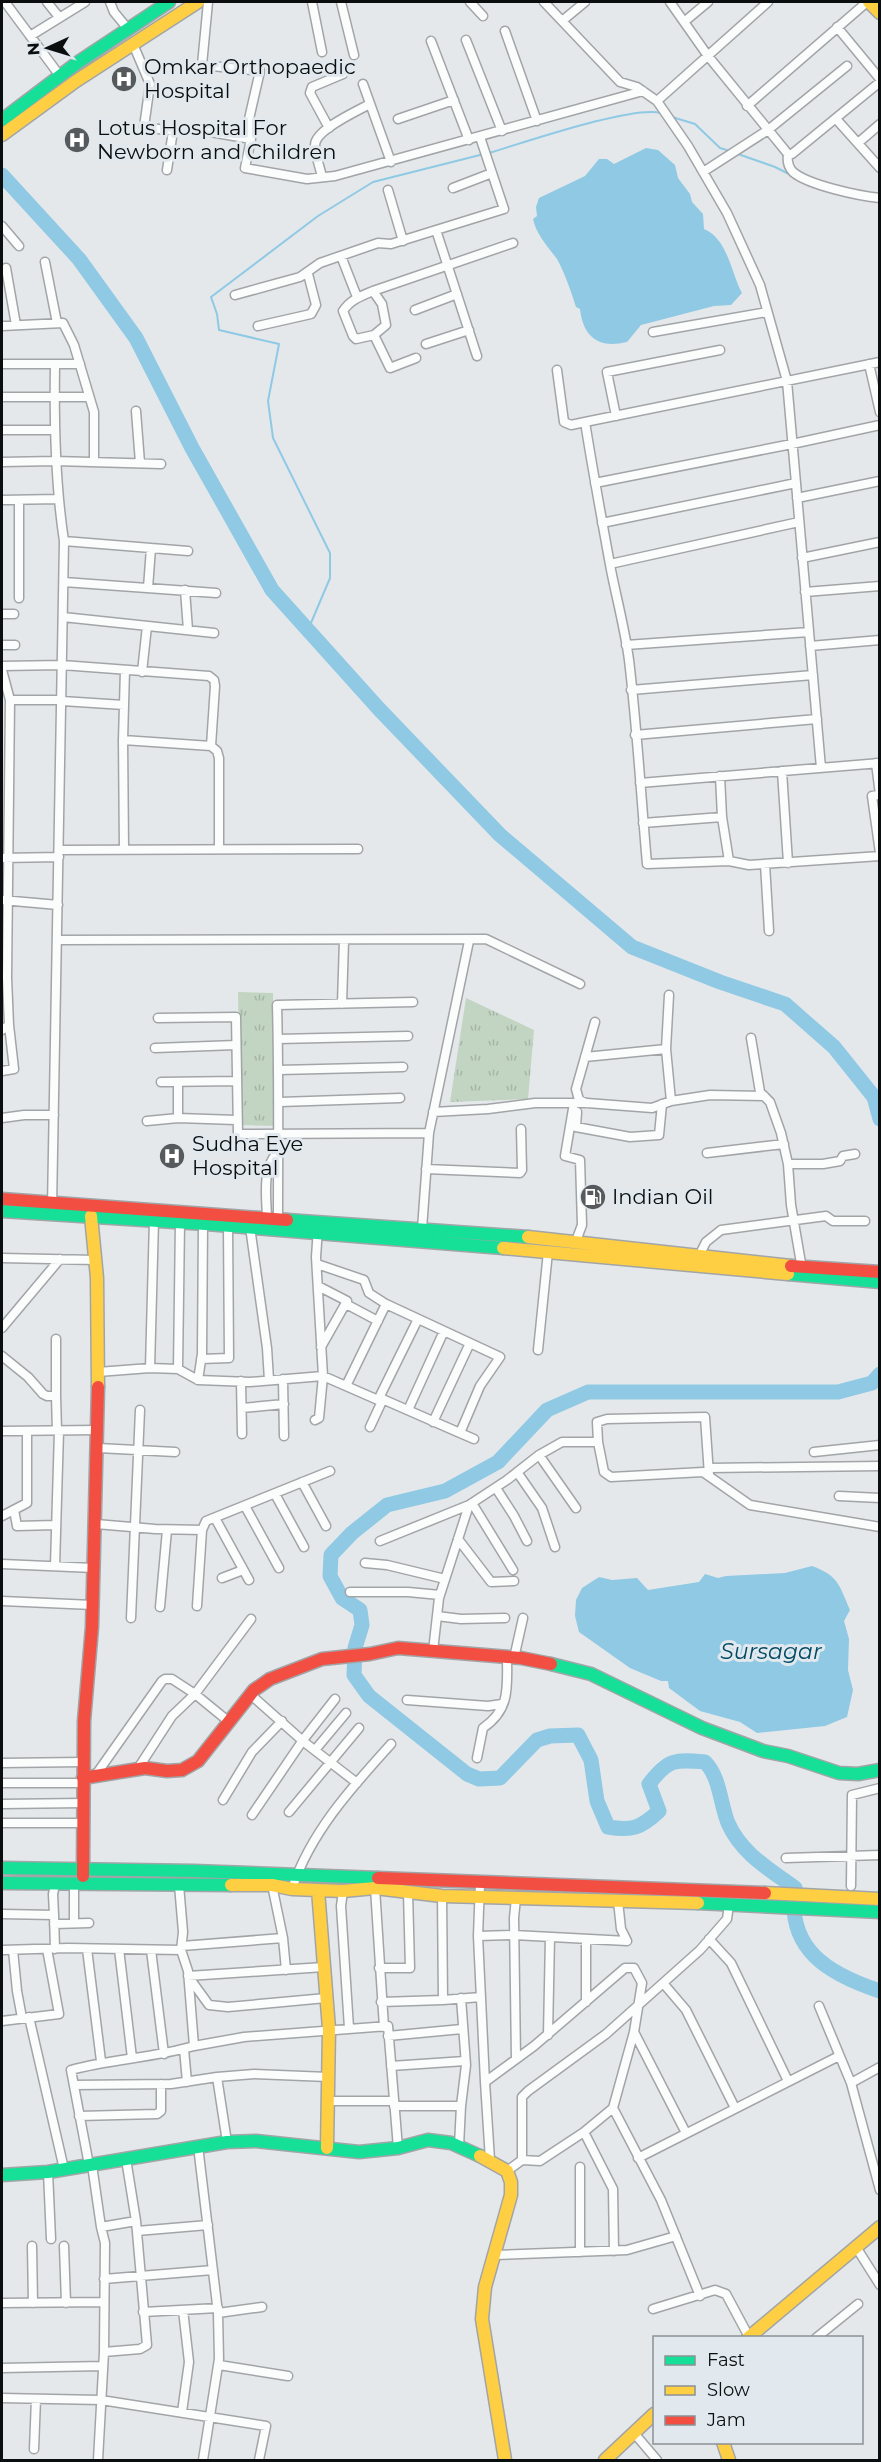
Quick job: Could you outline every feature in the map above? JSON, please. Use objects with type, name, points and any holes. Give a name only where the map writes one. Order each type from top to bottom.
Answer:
[{"type":"street","points":[[46,2],[59,17]]},
{"type":"street","points":[[30,36],[85,2]]},
{"type":"street","points":[[110,2],[114,12],[128,29]]},
{"type":"street","points":[[2,120],[60,76],[169,2]]},
{"type":"street","points":[[2,135],[76,81],[198,2]]},
{"type":"street","points":[[208,2],[202,65],[260,71],[249,118],[251,139],[245,168],[307,179],[322,177],[391,162],[643,91]]},
{"type":"street","points":[[312,2],[322,52]]},
{"type":"street","points":[[341,2],[354,55]]},
{"type":"street","points":[[470,2],[483,16]]},
{"type":"street","points":[[544,2],[620,82],[643,91],[657,101],[688,146],[727,213],[755,275],[786,381],[821,768]]},
{"type":"street","points":[[562,21],[585,2]]},
{"type":"street","points":[[684,22],[708,2]]},
{"type":"street","points":[[657,101],[768,2]]},
{"type":"street","points":[[747,106],[868,2],[879,13]]},
{"type":"street","points":[[673,3],[708,56],[788,154],[790,168],[801,176],[842,191],[879,198]]},
{"type":"street","points":[[2,16],[7,5],[60,76]]},
{"type":"street","points":[[788,154],[792,154],[837,120],[879,81],[837,27]]},
{"type":"street","points":[[505,31],[537,121]]},
{"type":"street","points":[[466,40],[502,131]]},
{"type":"street","points":[[431,41],[469,140]]},
{"type":"street","points":[[133,44],[150,84],[144,127],[172,131],[167,170]]},
{"type":"street","points":[[703,172],[768,130],[847,66]]},
{"type":"street","points":[[329,128],[310,93],[312,87],[343,74]]},
{"type":"street","points":[[363,84],[391,162]]},
{"type":"street","points":[[398,119],[454,100]]},
{"type":"street","points":[[322,177],[315,144],[320,133],[370,104]]},
{"type":"street","points":[[837,120],[879,168]]},
{"type":"street","points":[[858,143],[879,124]]},
{"type":"street","points":[[193,129],[251,139]]},
{"type":"street","points":[[235,295],[308,274],[320,263],[378,243],[391,244],[404,241],[504,209],[480,137]]},
{"type":"street","points":[[453,189],[492,173]]},
{"type":"street","points":[[388,190],[404,241]]},
{"type":"street","points":[[2,226],[19,246]]},
{"type":"street","points":[[436,230],[477,356]]},
{"type":"street","points":[[373,291],[381,304],[386,324],[374,335],[361,339],[353,336],[343,311],[346,305],[357,297],[373,291],[448,265],[513,243]]},
{"type":"street","points":[[341,256],[357,297]]},
{"type":"street","points":[[45,262],[57,323]]},
{"type":"street","points":[[6,268],[16,325]]},
{"type":"street","points":[[258,327],[312,314],[316,305],[308,274]]},
{"type":"street","points":[[415,310],[457,294]]},
{"type":"street","points":[[653,332],[767,312]]},
{"type":"street","points":[[2,326],[63,323],[74,345],[94,412],[94,462]]},
{"type":"street","points":[[426,344],[469,330]]},
{"type":"street","points":[[374,335],[390,368],[416,358]]},
{"type":"street","points":[[615,416],[607,372],[720,350]]},
{"type":"street","points":[[557,370],[564,422],[571,425],[879,362]]},
{"type":"street","points":[[2,364],[80,364]]},
{"type":"street","points":[[869,364],[879,412]]},
{"type":"street","points":[[52,1208],[64,582],[64,541],[55,461],[55,365]]},
{"type":"street","points":[[2,397],[89,397]]},
{"type":"street","points":[[136,411],[140,463]]},
{"type":"street","points":[[585,422],[626,645],[647,864],[729,861],[744,865],[879,855],[872,796],[879,795],[878,763],[640,783]]},
{"type":"street","points":[[595,483],[879,425]]},
{"type":"street","points":[[2,430],[55,430]]},
{"type":"street","points":[[2,462],[161,464]]},
{"type":"street","points":[[797,498],[879,481]]},
{"type":"street","points":[[602,523],[796,483]]},
{"type":"street","points":[[2,500],[58,499]]},
{"type":"street","points":[[19,500],[19,598]]},
{"type":"street","points":[[610,564],[799,522]]},
{"type":"street","points":[[64,541],[189,551]]},
{"type":"street","points":[[802,558],[879,542]]},
{"type":"street","points":[[148,588],[151,548]]},
{"type":"street","points":[[64,582],[216,593]]},
{"type":"street","points":[[805,592],[879,586]]},
{"type":"street","points":[[185,590],[188,630]]},
{"type":"street","points":[[2,614],[14,614]]},
{"type":"street","points":[[63,617],[214,633]]},
{"type":"street","points":[[142,672],[147,626]]},
{"type":"street","points":[[626,645],[809,632]]},
{"type":"street","points":[[810,646],[879,640]]},
{"type":"street","points":[[2,645],[15,645]]},
{"type":"street","points":[[2,1071],[14,1069],[5,1027],[5,858],[10,700],[2,668],[62,665],[209,676],[214,680],[211,746]]},
{"type":"street","points":[[124,670],[124,849]]},
{"type":"street","points":[[631,690],[813,675]]},
{"type":"street","points":[[10,700],[62,700],[124,705]]},
{"type":"street","points":[[635,735],[817,719]]},
{"type":"street","points":[[123,740],[211,746],[217,751],[219,758],[219,849]]},
{"type":"street","points":[[782,771],[788,863]]},
{"type":"street","points":[[720,776],[722,817],[729,861]]},
{"type":"street","points":[[643,823],[722,817]]},
{"type":"street","points":[[5,858],[124,849],[358,849]]},
{"type":"street","points":[[765,864],[769,931]]},
{"type":"street","points":[[5,900],[58,906]]},
{"type":"street","points":[[57,940],[469,941],[486,939],[580,984]]},
{"type":"street","points":[[342,1004],[344,940]]},
{"type":"street","points":[[422,1229],[429,1133],[469,941]]},
{"type":"street","points":[[669,995],[666,1049],[671,1101]]},
{"type":"street","points":[[272,1224],[267,1171],[269,1161],[277,1153],[276,1133],[280,1102],[277,1005],[412,1002]]},
{"type":"street","points":[[158,1018],[236,1017],[238,1134],[429,1133]]},
{"type":"street","points":[[595,1022],[576,1089],[580,1103],[576,1127],[630,1137],[658,1135],[662,1104]]},
{"type":"street","points":[[278,1039],[408,1036]]},
{"type":"street","points":[[751,1038],[760,1092],[770,1102],[784,1144],[793,1221],[803,1272]]},
{"type":"street","points":[[155,1048],[236,1045]]},
{"type":"street","points":[[585,1057],[666,1049]]},
{"type":"street","points":[[279,1070],[403,1067]]},
{"type":"street","points":[[161,1082],[237,1081]]},
{"type":"street","points":[[178,1082],[178,1118]]},
{"type":"street","points":[[433,1112],[488,1109],[535,1102],[652,1108],[671,1101],[710,1095],[764,1096]]},
{"type":"street","points":[[280,1102],[400,1098]]},
{"type":"street","points":[[576,1255],[576,1241],[582,1225],[580,1160],[565,1156],[580,1103]]},
{"type":"street","points":[[2,1118],[54,1115]]},
{"type":"street","points":[[147,1121],[178,1118],[236,1120]]},
{"type":"street","points":[[426,1169],[519,1173],[522,1170],[521,1129]]},
{"type":"street","points":[[707,1153],[784,1144]]},
{"type":"street","points":[[788,1164],[823,1164],[840,1161],[843,1156],[855,1154]]},
{"type":"street","points":[[2,1199],[91,1216],[250,1227],[272,1224]]},
{"type":"street","points":[[2,1211],[52,1208],[318,1227],[576,1255],[696,1261],[879,1282]]},
{"type":"street","points":[[74,1923],[82,1868],[82,1803],[87,1779],[83,1762],[84,1721],[93,1605],[98,1448],[96,1260],[91,1216]]},
{"type":"street","points":[[696,1261],[706,1242],[721,1230],[825,1216],[833,1221],[865,1221]]},
{"type":"street","points":[[150,1368],[154,1220]]},
{"type":"street","points":[[178,1369],[180,1222]]},
{"type":"street","points":[[198,1380],[204,1282],[203,1224]]},
{"type":"street","points":[[201,1359],[229,1358],[228,1226]]},
{"type":"street","points":[[250,1227],[267,1348],[269,1380]]},
{"type":"street","points":[[318,1227],[422,1229],[576,1241],[696,1261]]},
{"type":"street","points":[[315,1420],[319,1418],[323,1376],[317,1264],[318,1227]]},
{"type":"street","points":[[538,1350],[548,1252]]},
{"type":"street","points":[[2,1258],[96,1260]]},
{"type":"street","points":[[2,1328],[60,1259]]},
{"type":"street","points":[[317,1264],[364,1280],[369,1293],[387,1304],[500,1357],[480,1386],[460,1433]]},
{"type":"street","points":[[803,1272],[879,1272]]},
{"type":"street","points":[[318,1286],[378,1321]]},
{"type":"street","points":[[321,1347],[346,1304]]},
{"type":"street","points":[[346,1386],[387,1304]]},
{"type":"street","points":[[370,1427],[418,1319]]},
{"type":"street","points":[[408,1410],[444,1331]]},
{"type":"street","points":[[55,1566],[58,1431],[56,1339]]},
{"type":"street","points":[[433,1422],[470,1343]]},
{"type":"street","points":[[2,1356],[28,1377],[43,1394],[56,1396]]},
{"type":"street","points":[[98,1372],[150,1368],[178,1369],[198,1380],[241,1381],[323,1376],[378,1400],[381,1398],[474,1439]]},
{"type":"street","points":[[283,1379],[284,1436]]},
{"type":"street","points":[[241,1381],[242,1434]]},
{"type":"street","points":[[242,1407],[284,1404]]},
{"type":"street","points":[[131,1618],[140,1410]]},
{"type":"street","points":[[879,1466],[709,1472],[703,1472],[606,1476],[598,1442],[597,1422],[607,1419],[705,1418],[709,1472],[733,1496],[750,1505],[879,1527]]},
{"type":"street","points":[[2,1431],[98,1430]]},
{"type":"street","points":[[2,1516],[27,1503],[27,1431]]},
{"type":"street","points":[[380,1541],[471,1504],[496,1488],[538,1455],[561,1442],[598,1442]]},
{"type":"street","points":[[814,1452],[879,1445]]},
{"type":"street","points":[[98,1448],[175,1452]]},
{"type":"street","points":[[538,1455],[576,1508]]},
{"type":"street","points":[[196,1606],[201,1530],[206,1521],[330,1471]]},
{"type":"street","points":[[517,1472],[542,1508],[555,1547]]},
{"type":"street","points":[[303,1482],[326,1526]]},
{"type":"street","points":[[496,1488],[514,1516],[526,1541]]},
{"type":"street","points":[[275,1494],[304,1547]]},
{"type":"street","points":[[839,1496],[879,1498]]},
{"type":"street","points":[[433,1651],[440,1596],[471,1504]]},
{"type":"street","points":[[471,1504],[513,1570]]},
{"type":"street","points":[[245,1506],[279,1568]]},
{"type":"street","points":[[14,1510],[17,1526],[55,1525]]},
{"type":"street","points":[[215,1518],[249,1580]]},
{"type":"street","points":[[96,1524],[166,1530],[201,1530]]},
{"type":"street","points":[[160,1607],[166,1530]]},
{"type":"street","points":[[458,1539],[491,1582],[514,1581]]},
{"type":"street","points":[[365,1563],[387,1565],[445,1579]]},
{"type":"street","points":[[2,1564],[94,1568]]},
{"type":"street","points":[[222,1578],[243,1570]]},
{"type":"street","points":[[350,1592],[397,1592],[440,1596]]},
{"type":"street","points":[[2,1601],[93,1605]]},
{"type":"street","points":[[437,1616],[461,1619],[505,1618]]},
{"type":"street","points":[[477,1758],[483,1728],[497,1718],[502,1704],[509,1676],[507,1674],[510,1657],[523,1618]]},
{"type":"street","points":[[137,1770],[171,1716],[195,1694],[251,1619]]},
{"type":"street","points":[[2,1783],[87,1779],[137,1770],[182,1770],[198,1761],[250,1694],[270,1679],[322,1659],[370,1654],[399,1648],[510,1657],[552,1664],[591,1674],[702,1728],[763,1751],[788,1756],[839,1773],[858,1774],[879,1770]]},
{"type":"street","points":[[87,1779],[165,1679],[171,1679],[195,1694],[228,1721]]},
{"type":"street","points":[[250,1694],[357,1784]]},
{"type":"street","points":[[252,1815],[303,1740],[335,1699]]},
{"type":"street","points":[[407,1700],[488,1706],[502,1704]]},
{"type":"street","points":[[315,1750],[346,1713]]},
{"type":"street","points":[[223,1800],[252,1752],[282,1721]]},
{"type":"street","points":[[289,1812],[329,1761],[359,1728]]},
{"type":"street","points":[[292,1890],[296,1876],[323,1824],[391,1744]]},
{"type":"street","points":[[2,1763],[83,1762]]},
{"type":"street","points":[[851,1886],[852,1795],[879,1788]]},
{"type":"street","points":[[2,1804],[82,1803]]},
{"type":"street","points":[[2,1823],[82,1823]]},
{"type":"street","points":[[786,1858],[879,1855]]},
{"type":"street","points":[[2,1868],[82,1868],[762,1892],[879,1899]]},
{"type":"street","points":[[2,1883],[272,1885],[292,1890],[343,1891],[375,1888],[442,1896],[756,1905],[879,1912]]},
{"type":"street","points":[[480,1883],[478,1936],[490,2160]]},
{"type":"street","points":[[2,2020],[59,2014],[51,1949],[55,1885]]},
{"type":"street","points":[[179,1885],[182,1948],[188,1976],[194,2046]]},
{"type":"street","points":[[272,1885],[283,1938],[286,1970]]},
{"type":"street","points":[[375,1888],[384,2027]]},
{"type":"street","points":[[318,1890],[329,2029],[327,2148]]},
{"type":"street","points":[[343,1891],[341,1906],[349,2028]]},
{"type":"street","points":[[379,1968],[410,1968],[408,1892]]},
{"type":"street","points":[[442,1896],[443,2000]]},
{"type":"street","points":[[516,1898],[514,1935],[516,2059]]},
{"type":"street","points":[[478,1936],[514,1935],[627,1941],[621,1929],[618,1901]]},
{"type":"street","points":[[522,2160],[522,2097],[606,2034],[663,1983],[728,1919],[729,1905]]},
{"type":"street","points":[[2,1914],[89,1923]]},
{"type":"street","points":[[548,2035],[550,1937]]},
{"type":"street","points":[[2,1950],[151,1950],[283,1938]]},
{"type":"street","points":[[586,1939],[586,2002]]},
{"type":"street","points":[[710,1939],[730,1963],[789,2081]]},
{"type":"street","points":[[87,1949],[101,2061]]},
{"type":"street","points":[[119,1949],[132,2058]]},
{"type":"street","points":[[13,1950],[17,1991],[26,2018],[64,2169]]},
{"type":"street","points":[[151,1950],[164,2054]]},
{"type":"street","points":[[188,1976],[324,1967]]},
{"type":"street","points":[[485,2082],[548,2035],[625,1968],[634,1968],[642,1983],[634,2032],[613,2108],[584,2133],[540,2161],[522,2160],[507,2170]]},
{"type":"street","points":[[188,1976],[209,2005],[228,2007],[327,1998]]},
{"type":"street","points":[[663,1983],[686,2010],[735,2108]]},
{"type":"street","points":[[381,2002],[481,1997]]},
{"type":"street","points":[[459,2146],[465,2061],[461,1998]]},
{"type":"street","points":[[819,2006],[851,2083],[879,2190]]},
{"type":"street","points":[[98,2460],[104,2352],[105,2243],[71,2070],[101,2061],[164,2054],[244,2037],[388,2026],[398,2148]]},
{"type":"street","points":[[388,2036],[462,2029]]},
{"type":"street","points":[[634,2032],[686,2133]]},
{"type":"street","points":[[184,2049],[186,2082]]},
{"type":"street","points":[[638,2158],[839,2056]]},
{"type":"street","points":[[391,2066],[465,2061]]},
{"type":"street","points":[[851,2083],[879,2067]]},
{"type":"street","points":[[74,2085],[161,2084],[254,2074],[328,2078]]},
{"type":"street","points":[[217,2077],[227,2142]]},
{"type":"street","points":[[79,2116],[157,2114],[161,2111],[162,2106],[161,2084]]},
{"type":"street","points":[[328,2101],[461,2106]]},
{"type":"street","points":[[613,2108],[661,2200],[700,2296]]},
{"type":"street","points":[[584,2133],[613,2189],[614,2251]]},
{"type":"street","points":[[2,2175],[48,2172],[198,2146],[255,2141],[359,2152],[398,2148],[428,2140],[451,2143],[490,2160],[507,2170],[512,2182],[512,2195],[485,2287],[482,2319],[505,2460]]},
{"type":"street","points":[[198,2146],[218,2310],[219,2365],[203,2460]]},
{"type":"street","points":[[104,2352],[140,2349],[147,2346],[136,2226],[126,2159]]},
{"type":"street","points":[[580,2167],[580,2252]]},
{"type":"street","points":[[48,2172],[51,2238]]},
{"type":"street","points":[[101,2227],[208,2225]]},
{"type":"street","points":[[750,2336],[879,2227]]},
{"type":"street","points":[[495,2255],[627,2250],[676,2236]]},
{"type":"street","points":[[32,2246],[33,2303]]},
{"type":"street","points":[[64,2246],[66,2303]]},
{"type":"street","points":[[856,2247],[879,2285]]},
{"type":"street","points":[[104,2279],[213,2270]]},
{"type":"street","points":[[653,2309],[715,2290],[726,2294],[748,2336]]},
{"type":"street","points":[[2,2303],[104,2302]]},
{"type":"street","points":[[817,2336],[858,2304]]},
{"type":"street","points":[[143,2312],[262,2307]]},
{"type":"street","points":[[182,2412],[189,2362],[183,2310]]},
{"type":"street","points":[[219,2365],[288,2376]]},
{"type":"street","points":[[2,2368],[103,2367]]},
{"type":"street","points":[[2,2398],[101,2400],[266,2426],[259,2460]]},
{"type":"street","points":[[34,2450],[36,2399]]},
{"type":"street","points":[[604,2460],[653,2415]]},
{"type":"street","points":[[634,2433],[657,2460]]},
{"type":"street","points":[[724,2444],[729,2460]]},
{"type":"green space","points":[[238,992],[273,993],[276,1126],[240,1125]]},
{"type":"green space","points":[[466,998],[534,1030],[528,1099],[450,1102]]},
{"type":"water","points":[[646,148],[658,150],[675,165],[678,178],[690,194],[692,202],[703,214],[704,229],[719,240],[724,248],[742,293],[731,305],[714,306],[641,325],[627,342],[608,344],[594,339],[589,334],[560,264],[540,235],[533,219],[537,216],[536,207],[539,198],[585,176],[599,159],[607,159],[614,164]]},
{"type":"water","name":"Sursagar","points":[[812,1566],[828,1574],[837,1582],[850,1610],[844,1621],[849,1639],[848,1670],[853,1690],[847,1717],[825,1726],[757,1733],[740,1722],[700,1711],[669,1688],[668,1681],[661,1681],[630,1668],[579,1632],[575,1616],[576,1600],[582,1588],[599,1577],[612,1580],[637,1578],[648,1590],[699,1582],[705,1574],[718,1578],[785,1573]]},
{"type":"waterway","points":[[489,153],[627,114],[661,113]]},
{"type":"waterway","points":[[672,117],[695,124],[720,148],[730,151]]},
{"type":"waterway","points":[[308,630],[330,578],[330,553],[273,438],[268,401],[279,344],[219,330],[217,314],[211,297],[318,216],[373,182],[484,154]]},
{"type":"waterway","points":[[738,154],[791,175]]},
{"type":"waterway","points":[[2,175],[79,259],[136,338],[192,448],[272,590],[379,709],[500,835],[632,947],[720,982],[785,1004],[834,1047],[874,1097],[880,1119]]},
{"type":"waterway","points":[[880,1374],[872,1383],[838,1392],[588,1392],[547,1410],[498,1462],[445,1491],[387,1505],[352,1533],[331,1555],[330,1576],[342,1598],[360,1610],[362,1625],[355,1648],[354,1675],[369,1696],[467,1774],[479,1779],[500,1778],[537,1740],[550,1736],[578,1735],[591,1760],[597,1801],[608,1827],[624,1829],[641,1825],[659,1811],[649,1784],[667,1765],[679,1761],[705,1762],[714,1775],[728,1823],[740,1843],[757,1860],[795,1888],[794,1909],[797,1927],[804,1943],[828,1967],[880,1991]]},
{"type":"traffic: fast","points":[[2,120],[77,63],[169,2]]},
{"type":"traffic: fast","points":[[2,1211],[206,1224],[503,1248]]},
{"type":"traffic: fast","points":[[287,1220],[528,1237]]},
{"type":"traffic: fast","points":[[788,1274],[880,1282]]},
{"type":"traffic: fast","points":[[551,1664],[591,1674],[702,1728],[763,1751],[788,1756],[839,1773],[858,1774],[880,1770]]},
{"type":"traffic: fast","points":[[2,1868],[194,1871],[378,1878]]},
{"type":"traffic: fast","points":[[2,1883],[231,1885]]},
{"type":"traffic: fast","points":[[698,1903],[880,1912]]},
{"type":"traffic: fast","points":[[2,2175],[48,2172],[227,2142],[256,2141],[359,2152],[398,2148],[428,2140],[451,2143],[480,2156]]},
{"type":"traffic: slow","points":[[2,135],[76,81],[198,2]]},
{"type":"traffic: slow","points":[[869,2],[880,13]]},
{"type":"traffic: slow","points":[[91,1216],[97,1278],[98,1387]]},
{"type":"traffic: slow","points":[[528,1237],[791,1266]]},
{"type":"traffic: slow","points":[[503,1248],[788,1274]]},
{"type":"traffic: slow","points":[[231,1885],[272,1885],[292,1889],[343,1891],[375,1888],[442,1896],[698,1903]]},
{"type":"traffic: slow","points":[[318,1890],[329,2029],[327,2148]]},
{"type":"traffic: slow","points":[[765,1893],[880,1899]]},
{"type":"traffic: slow","points":[[480,2156],[507,2171],[511,2182],[511,2195],[485,2287],[482,2319],[505,2460]]},
{"type":"traffic: slow","points":[[750,2336],[880,2227]]},
{"type":"traffic: slow","points":[[605,2460],[653,2415]]},
{"type":"traffic: slow","points":[[724,2444],[729,2460]]},
{"type":"traffic: jam","points":[[2,1199],[287,1220]]},
{"type":"traffic: jam","points":[[791,1266],[880,1272]]},
{"type":"traffic: jam","points":[[83,1876],[84,1721],[92,1627],[98,1387]]},
{"type":"traffic: jam","points":[[83,1778],[145,1768],[167,1771],[182,1770],[198,1761],[254,1690],[270,1679],[322,1659],[370,1654],[398,1648],[521,1658],[551,1664]]},
{"type":"traffic: jam","points":[[378,1878],[765,1893]]},
{"type":"place","name":"Omkar Orthopaedic Hospital","points":[[124,79]]},
{"type":"place","name":"Lotus Hospital For Newborn and Children","points":[[77,140]]},
{"type":"place","name":"Sudha Eye Hospital","points":[[172,1156]]},
{"type":"place","name":"Indian Oil","points":[[593,1197]]}]
